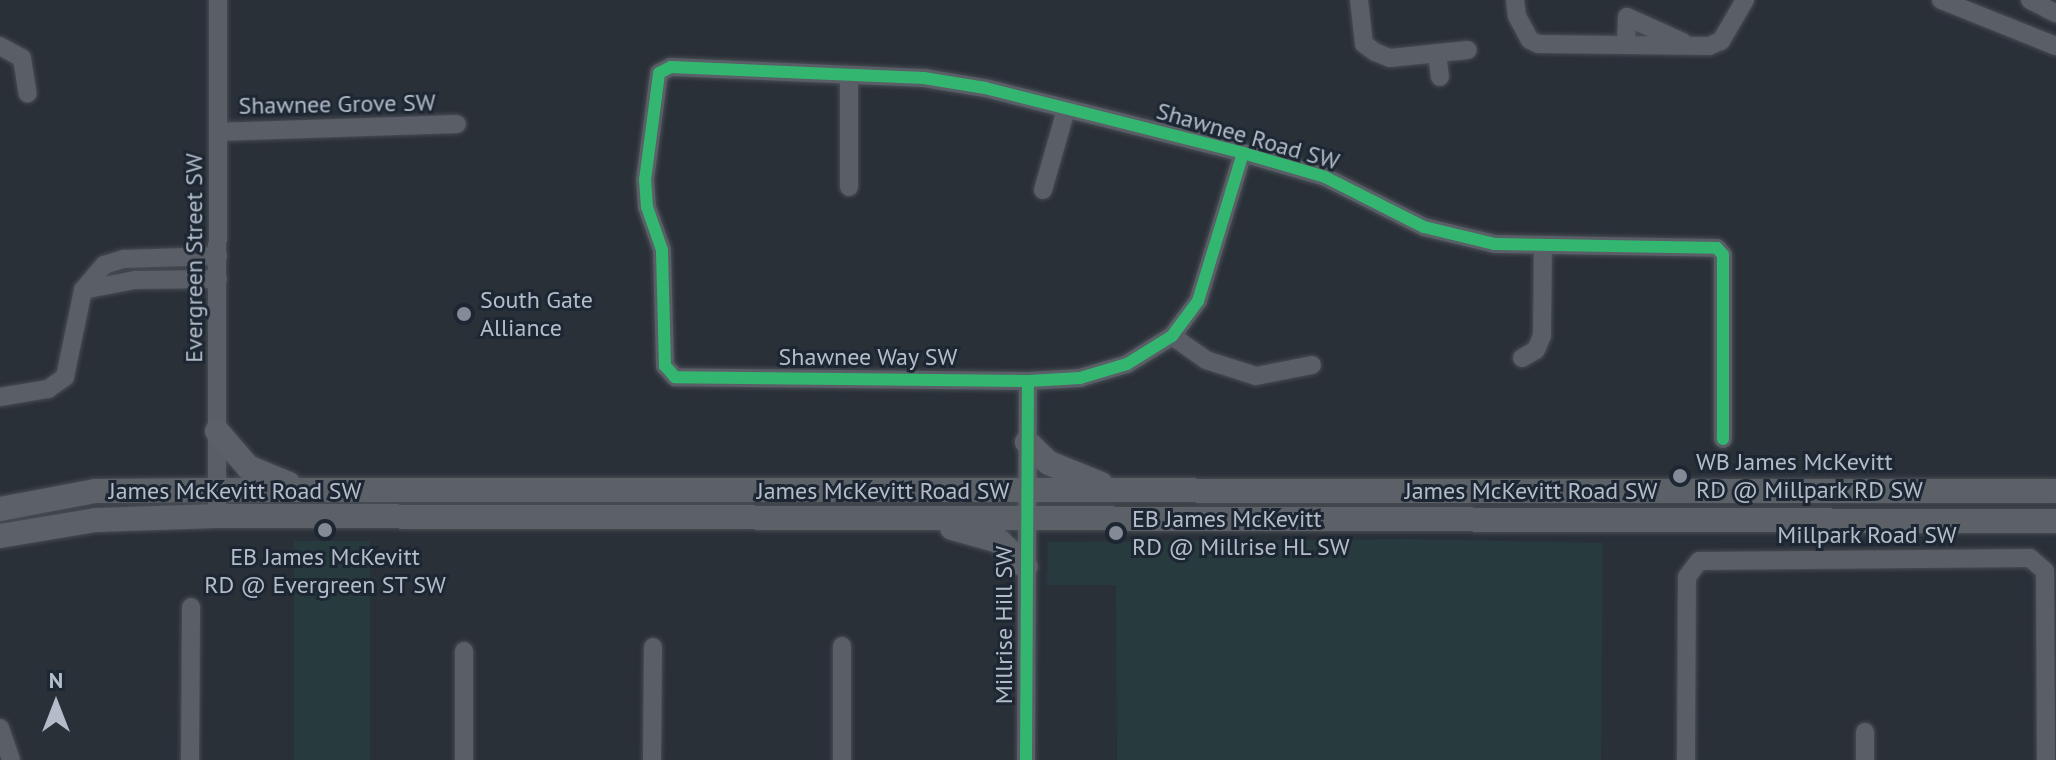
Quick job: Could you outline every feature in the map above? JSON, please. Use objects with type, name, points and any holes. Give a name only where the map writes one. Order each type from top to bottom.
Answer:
[{"type":"main road","points":[[217,431],[248,467],[310,491]]},
{"type":"main road","points":[[1027,442],[1064,472],[1118,491]]},
{"type":"main road","name":"James McKevitt Road SW","points":[[0,509],[95,491],[2056,491]]},
{"type":"main road","name":"James McKevitt Road SW","points":[[0,536],[96,520],[217,516],[2056,521]]},
{"type":"main road","points":[[902,518],[999,541],[1026,567]]},
{"type":"street","name":"Evergreen Street SW","points":[[217,516],[218,0]]},
{"type":"street","points":[[1359,0],[1364,44],[1375,52],[1390,58],[1468,50]]},
{"type":"street","points":[[1515,0],[1517,16],[1530,40],[1538,44],[1626,45],[1689,45],[1721,41],[1745,0]]},
{"type":"street","points":[[1941,0],[2056,46]]},
{"type":"street","points":[[2030,0],[2056,13]]},
{"type":"street","points":[[1626,45],[1627,17],[1689,45]]},
{"type":"street","points":[[0,46],[22,58],[28,94]]},
{"type":"street","points":[[1437,53],[1440,77]]},
{"type":"street","name":"Shawnee Road SW","points":[[665,69],[849,79],[924,78],[1243,153],[1325,177],[1424,227],[1495,244],[1543,247],[1696,246],[1721,251],[1723,439]]},
{"type":"street","name":"Shawnee Way SW","points":[[665,69],[659,73],[645,180],[647,207],[662,250],[665,366],[675,377],[1028,381],[1080,378],[1127,364],[1172,336],[1198,301],[1211,269],[1243,153]]},
{"type":"street","points":[[849,79],[849,187]]},
{"type":"street","points":[[1043,190],[1066,110]]},
{"type":"street","name":"Shawnee Grove SW","points":[[218,132],[457,124]]},
{"type":"street","points":[[1522,358],[1536,350],[1542,336],[1543,247]]},
{"type":"street","points":[[0,397],[48,389],[65,377],[83,290],[96,270],[117,260],[218,256]]},
{"type":"street","points":[[83,290],[135,280],[218,279]]},
{"type":"street","points":[[1172,336],[1206,360],[1256,376],[1312,365]]},
{"type":"street","name":"Millrise Hill SW","points":[[1026,760],[1028,381]]},
{"type":"street","name":"Millpark Road SW","points":[[1686,760],[1687,577],[1692,565],[1710,559],[1985,558],[2035,559],[2045,571],[2046,760]]},
{"type":"street","points":[[190,760],[191,607]]},
{"type":"street","points":[[842,646],[842,760]]},
{"type":"street","points":[[652,760],[653,647]]},
{"type":"street","points":[[464,651],[464,760]]},
{"type":"street","points":[[0,728],[11,760]]},
{"type":"street","points":[[1865,732],[1865,760]]},
{"type":"green space","points":[[1407,539],[1603,543],[1601,760],[1117,760],[1116,585],[1047,585],[1048,542]]},
{"type":"green space","points":[[294,541],[370,541],[370,760],[294,760]]},
{"type":"cycle path","points":[[1243,153],[1198,301],[1172,336],[1127,364],[1080,378],[1028,381],[675,377],[665,366],[662,250],[647,207],[645,180],[659,73],[671,67],[924,78],[985,88],[1243,153],[1325,177],[1424,227],[1495,244],[1717,248],[1723,255],[1723,439]]},
{"type":"cycle path","points":[[1026,760],[1028,381]]},
{"type":"place","name":"South Gate Alliance","points":[[464,314]]},
{"type":"place","name":"WB James McKevitt RD @ Millpark RD SW","points":[[1680,476]]},
{"type":"place","name":"EB James McKevitt RD @ Evergreen ST SW","points":[[325,530]]},
{"type":"place","name":"EB James McKevitt RD @ Millrise HL SW","points":[[1116,533]]}]
